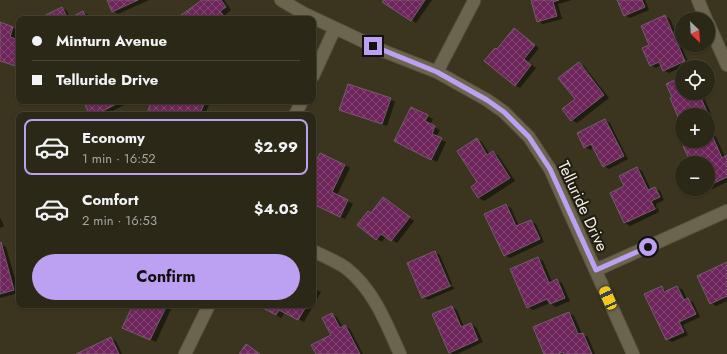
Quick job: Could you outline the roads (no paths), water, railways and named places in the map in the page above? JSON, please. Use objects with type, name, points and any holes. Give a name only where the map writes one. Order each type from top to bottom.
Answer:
[{"type":"street","name":"Telluride Drive","points":[[280,0],[309,16]]},
{"type":"street","points":[[698,0],[703,12]]},
{"type":"street","points":[[437,72],[474,1]]},
{"type":"street","name":"Telluride Drive","points":[[316,19],[386,52],[437,72],[487,100],[504,112],[529,137],[550,169],[633,354]]},
{"type":"street","points":[[316,69],[335,28]]},
{"type":"street","points":[[715,38],[727,65]]},
{"type":"street","points":[[596,270],[727,211]]},
{"type":"street","points":[[316,253],[345,268],[360,281],[377,304],[400,354]]},
{"type":"street","points":[[185,354],[208,308]]}]
